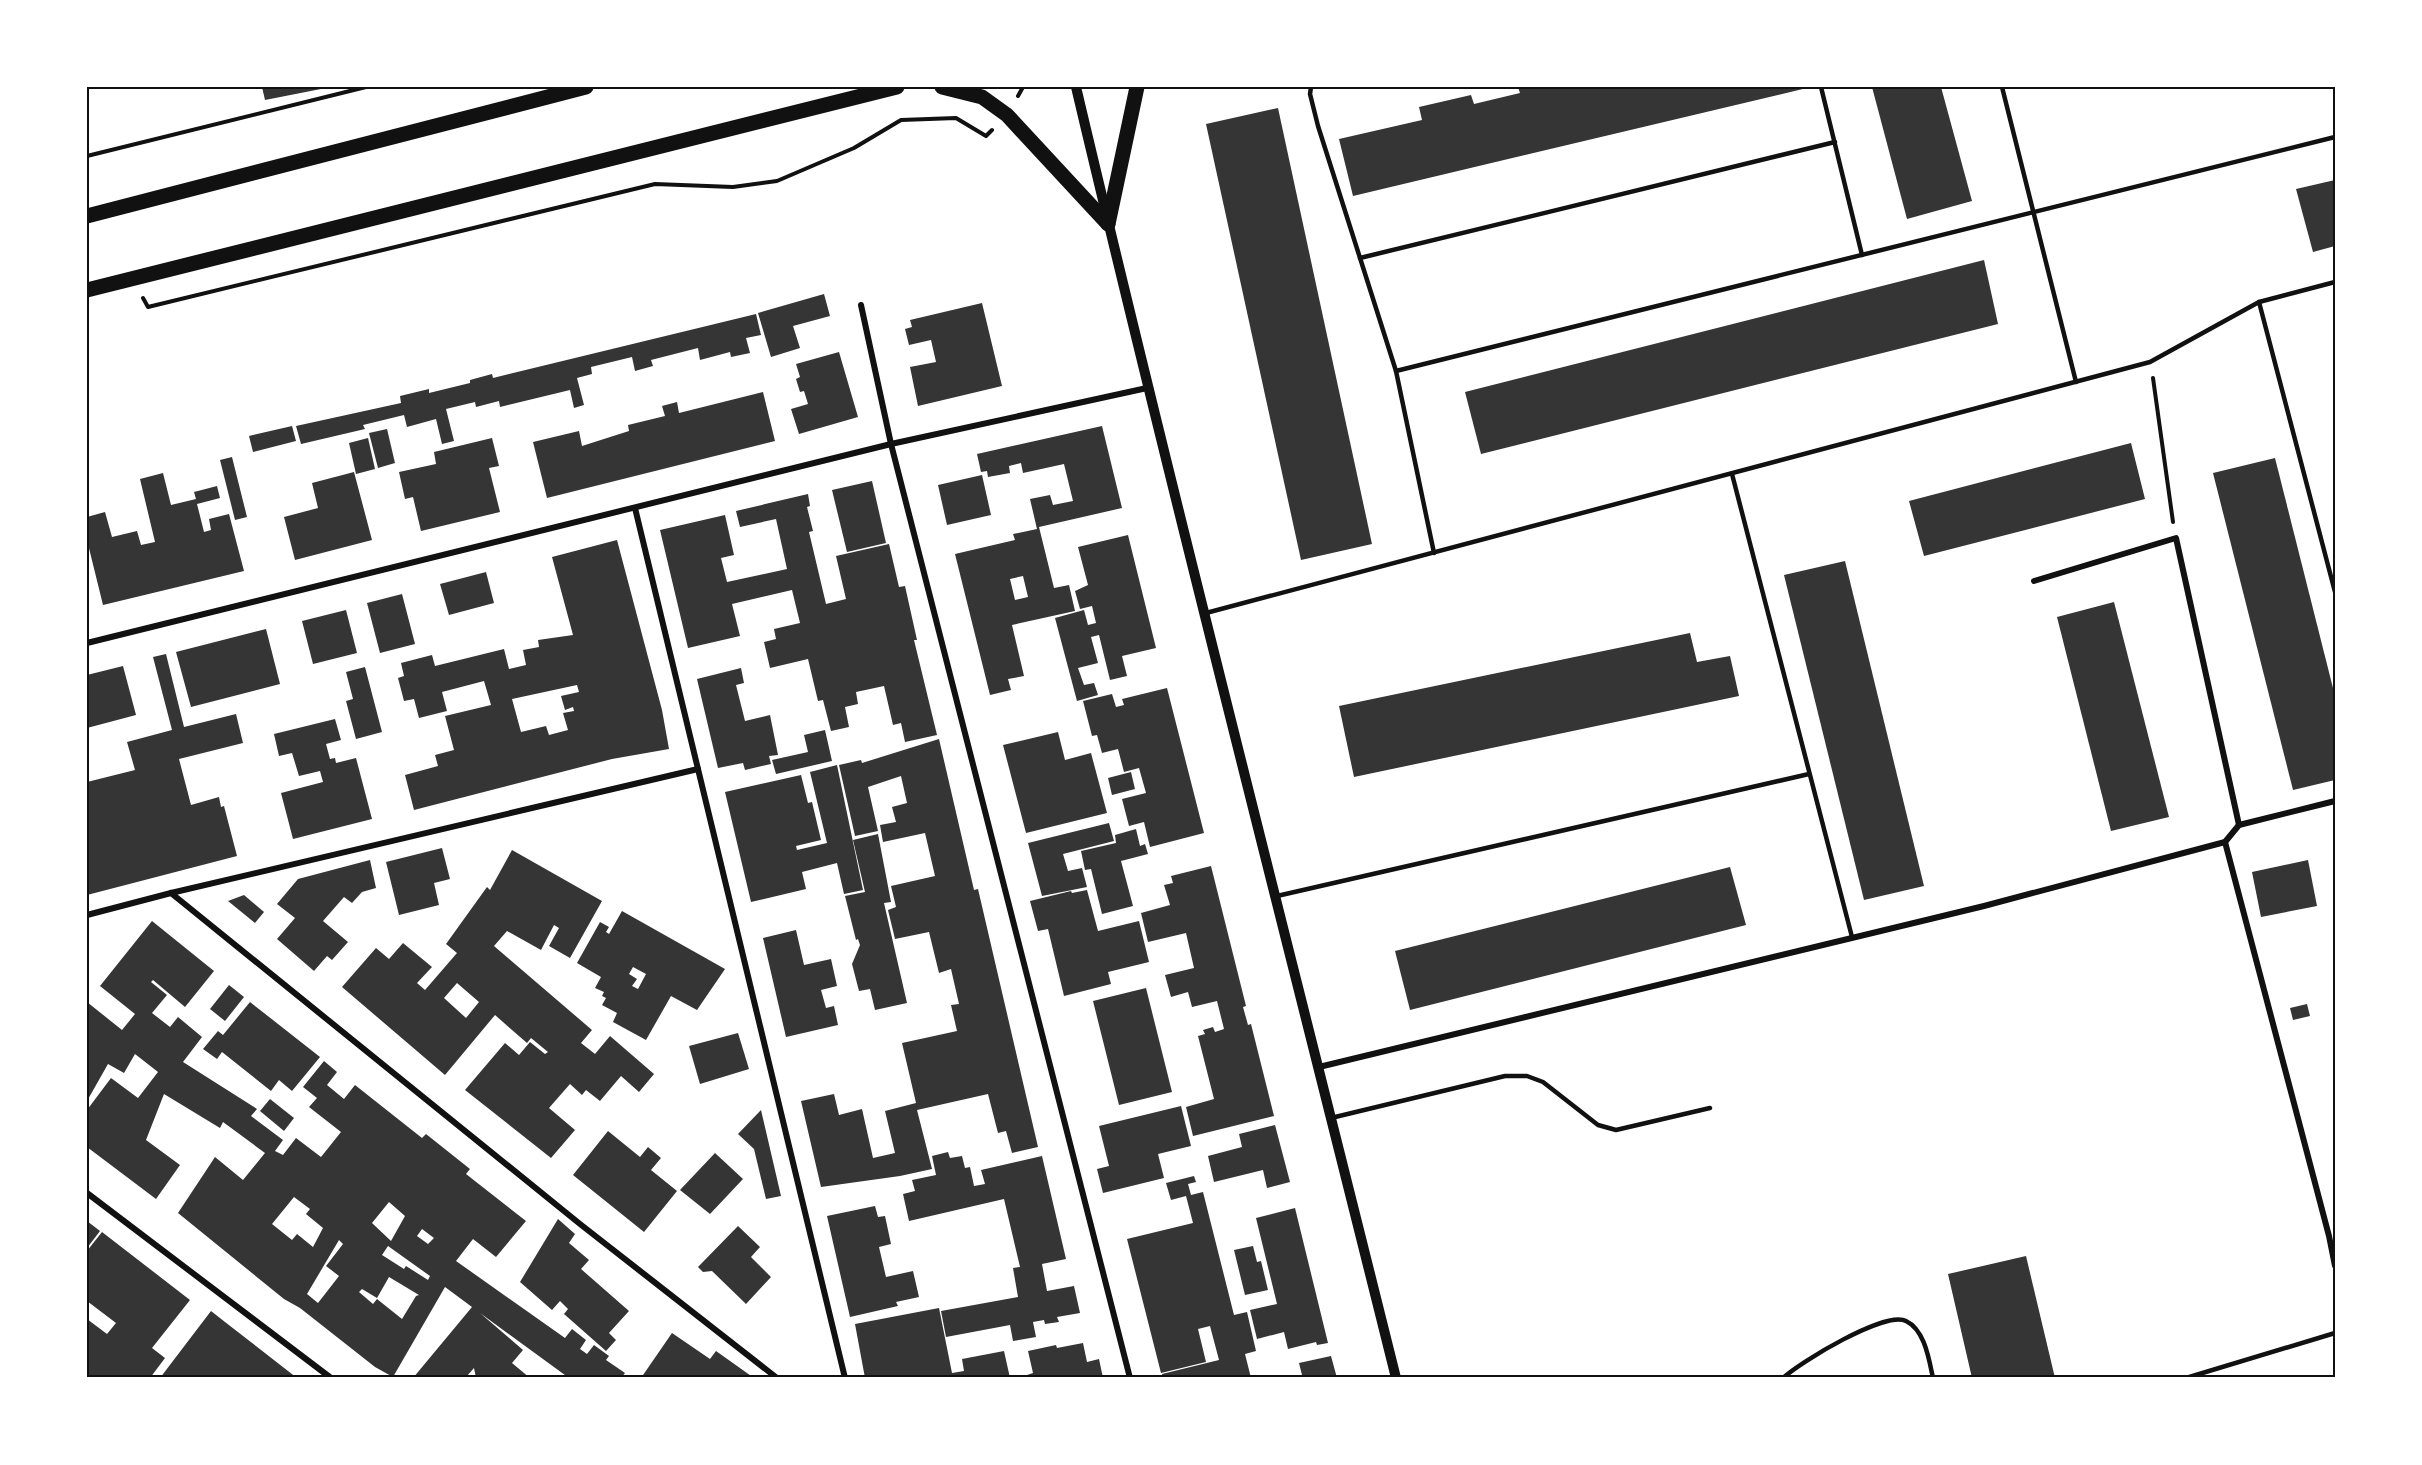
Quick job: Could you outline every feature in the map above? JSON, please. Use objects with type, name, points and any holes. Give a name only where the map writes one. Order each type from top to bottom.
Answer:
[{"type":"main road","points":[[87,216],[550,91],[586,87]]},
{"type":"main road","points":[[87,290],[897,87]]},
{"type":"main road","points":[[942,87],[982,97],[1007,114],[1108,224]]},
{"type":"main road","points":[[1108,224],[1137,87]]},
{"type":"street","points":[[1076,87],[1147,388],[1206,613],[1396,1378]]},
{"type":"street","points":[[861,305],[891,444],[1130,1378]]},
{"type":"street","points":[[87,644],[891,444],[1147,388]]},
{"type":"street","points":[[635,508],[845,1378]]},
{"type":"street","points":[[2034,581],[2176,538],[2239,825]]},
{"type":"street","points":[[87,915],[171,893],[699,769]]},
{"type":"street","points":[[1319,1067],[1984,906],[2225,842],[2239,825],[2335,801]]},
{"type":"street","points":[[2225,842],[2332,1235],[2335,1266]]},
{"type":"street","points":[[171,893],[580,1224],[777,1378]]},
{"type":"street","points":[[87,1193],[332,1378]]},
{"type":"lane","points":[[1311,87],[1310,94],[1318,126],[1396,371],[1434,553]]},
{"type":"lane","points":[[1821,87],[1862,255]]},
{"type":"lane","points":[[2002,87],[2076,382]]},
{"type":"lane","points":[[1396,371],[2335,137]]},
{"type":"lane","points":[[1360,258],[1835,142]]},
{"type":"lane","points":[[1206,613],[2150,362],[2259,302],[2335,282]]},
{"type":"lane","points":[[2259,302],[2335,592]]},
{"type":"lane","points":[[1732,474],[1852,937]]},
{"type":"lane","points":[[1276,896],[1809,774]]},
{"type":"lane","points":[[1331,1118],[1505,1076],[1527,1076],[1543,1082],[1598,1125],[1616,1130],[1710,1108]]},
{"type":"lane","points":[[1783,1378],[1795,1367],[1853,1334],[1896,1318],[1906,1321],[1916,1329],[1926,1348],[1933,1378]]},
{"type":"lane","points":[[2186,1378],[2335,1333]]},
{"type":"path","points":[[87,156],[366,87]]},
{"type":"path","points":[[133,300],[145,298],[148,307],[655,184],[733,187],[777,181],[854,148],[901,120],[956,118],[986,136],[1007,114]]},
{"type":"path","points":[[2150,362],[2176,538]]},
{"type":"building","points":[[262,87],[326,87],[326,88],[265,100]]},
{"type":"building","points":[[1518,87],[1807,88],[1353,196],[1339,139],[1422,120],[1419,107],[1471,95],[1474,104],[1520,93]]},
{"type":"building","points":[[1872,87],[1941,87],[1972,201],[1907,219]]},
{"type":"building","points":[[1278,108],[1372,544],[1301,560],[1206,124]]},
{"type":"building","points":[[2335,180],[2335,246],[2313,252],[2296,189]]},
{"type":"building","points":[[1984,260],[1998,324],[1481,454],[1465,392]]},
{"type":"building","points":[[824,294],[830,316],[793,326],[800,348],[771,357],[758,313]]},
{"type":"building","points":[[982,303],[1002,386],[918,406],[910,367],[936,362],[931,340],[909,345],[905,329],[912,327],[910,320]]},
{"type":"building","points":[[756,314],[761,335],[746,338],[750,353],[731,357],[730,352],[700,360],[698,348],[651,360],[653,366],[635,371],[632,357],[591,367],[592,374],[577,378],[584,405],[574,408],[570,390],[500,407],[499,401],[476,407],[475,402],[446,409],[454,441],[442,444],[436,419],[407,427],[404,415],[363,425],[365,429],[301,444],[296,426],[401,403],[400,396],[429,389],[429,393],[470,383],[470,380],[492,374],[493,378]]},
{"type":"building","points":[[839,352],[858,417],[799,434],[791,409],[808,404],[804,391],[800,392],[796,379],[800,377],[796,364]]},
{"type":"building","points":[[763,392],[775,441],[547,498],[533,442],[579,431],[582,446],[629,431],[628,425],[665,416],[662,406],[677,402],[679,413]]},
{"type":"building","points":[[292,426],[296,441],[253,452],[249,436]]},
{"type":"building","points":[[1102,426],[1122,508],[1039,527],[1054,588],[1069,585],[1075,611],[1012,625],[1024,676],[1008,679],[1011,690],[990,695],[955,554],[1015,540],[1013,534],[1037,529],[1030,499],[1050,495],[1053,505],[1073,501],[1064,464],[1023,473],[1021,463],[1009,466],[1010,473],[988,477],[987,471],[981,472],[977,454]],"holes":[[[1023,576],[1028,597],[1015,600],[1010,579]]]},
{"type":"building","points":[[387,429],[395,463],[378,468],[369,433]]},
{"type":"building","points":[[368,438],[375,469],[356,474],[349,443]]},
{"type":"building","points":[[492,438],[499,466],[489,468],[500,512],[421,531],[413,497],[405,499],[399,472],[436,464],[434,452]]},
{"type":"building","points":[[2131,443],[2145,499],[1924,556],[1909,501]]},
{"type":"building","points":[[232,457],[247,517],[235,520],[220,460]]},
{"type":"building","points":[[2275,458],[2335,696],[2335,780],[2293,790],[2213,473]]},
{"type":"building","points":[[354,472],[372,540],[295,560],[284,517],[318,508],[312,483]]},
{"type":"building","points":[[163,473],[171,505],[196,499],[194,492],[217,486],[220,498],[197,504],[204,532],[211,530],[209,519],[229,514],[244,571],[103,605],[87,540],[87,517],[105,512],[112,537],[137,531],[141,545],[155,542],[140,479]]},
{"type":"building","points":[[982,475],[991,515],[947,525],[938,485]]},
{"type":"building","points":[[872,481],[886,543],[847,552],[832,490]]},
{"type":"building","points":[[808,494],[810,506],[807,507],[813,531],[809,532],[826,604],[846,599],[836,556],[889,544],[899,587],[905,586],[917,640],[914,640],[937,735],[905,742],[901,723],[893,725],[884,686],[856,692],[858,704],[845,707],[849,727],[831,731],[823,700],[818,701],[808,659],[770,668],[764,642],[776,639],[774,629],[800,623],[792,590],[732,604],[740,636],[688,648],[660,530],[725,515],[734,555],[721,558],[727,582],[787,569],[776,519],[740,527],[736,511]]},
{"type":"building","points":[[1128,535],[1156,648],[1122,656],[1127,676],[1110,680],[1099,635],[1091,637],[1098,663],[1078,668],[1084,685],[1094,683],[1098,695],[1077,701],[1055,618],[1084,610],[1088,625],[1096,623],[1092,606],[1080,609],[1075,591],[1088,585],[1078,547]]},
{"type":"building","points":[[617,540],[662,710],[669,749],[612,759],[414,810],[405,775],[438,766],[435,755],[454,750],[445,716],[491,705],[484,681],[442,692],[447,711],[419,718],[414,699],[404,701],[398,678],[404,676],[401,663],[432,655],[435,666],[504,649],[509,669],[526,665],[523,650],[539,647],[538,640],[573,635],[552,557]],"holes":[[[577,685],[579,692],[561,696],[565,710],[573,707],[574,711],[563,713],[568,730],[549,735],[546,726],[521,732],[512,699]]]},
{"type":"building","points":[[1845,561],[1924,886],[1864,900],[1784,575]]},
{"type":"building","points":[[486,572],[494,603],[449,615],[440,584]]},
{"type":"building","points":[[402,594],[415,644],[380,653],[367,603]]},
{"type":"building","points":[[2114,602],[2169,817],[2111,831],[2057,617]]},
{"type":"building","points":[[346,610],[357,653],[313,664],[302,621]]},
{"type":"building","points":[[266,629],[280,684],[191,707],[176,652]]},
{"type":"building","points":[[1690,633],[1697,662],[1730,656],[1739,696],[1354,777],[1339,706]]},
{"type":"building","points":[[166,654],[184,727],[236,714],[243,743],[179,759],[191,805],[219,797],[221,807],[224,806],[237,856],[87,895],[87,782],[135,770],[127,742],[172,730],[153,657]]},
{"type":"building","points":[[123,666],[136,715],[87,728],[87,675]]},
{"type":"building","points":[[365,667],[382,732],[356,739],[346,701],[353,699],[346,672]]},
{"type":"building","points":[[741,668],[744,683],[736,685],[745,721],[770,715],[778,755],[769,756],[771,764],[745,770],[743,763],[718,768],[697,679]]},
{"type":"building","points":[[1167,688],[1204,833],[1150,847],[1144,822],[1129,826],[1122,799],[1146,793],[1139,768],[1124,772],[1118,749],[1102,753],[1097,735],[1092,736],[1083,701],[1112,694],[1116,707],[1124,705],[1122,699]]},
{"type":"building","points":[[335,719],[341,740],[326,744],[330,759],[335,758],[336,763],[356,758],[372,819],[293,839],[281,793],[323,782],[320,771],[299,776],[292,753],[279,756],[274,734]]},
{"type":"building","points":[[825,730],[832,761],[776,774],[772,760],[808,752],[804,735]]},
{"type":"building","points":[[1058,732],[1065,760],[1091,753],[1107,813],[1026,833],[1003,745]]},
{"type":"building","points":[[939,739],[974,890],[978,889],[1038,1147],[1012,1153],[1006,1131],[998,1133],[988,1094],[917,1110],[932,1169],[821,1187],[801,1101],[834,1094],[839,1115],[862,1109],[873,1158],[895,1153],[885,1111],[916,1103],[902,1043],[957,1031],[951,1005],[959,1004],[951,969],[939,973],[929,932],[895,939],[888,910],[896,907],[891,886],[935,876],[925,833],[883,842],[880,825],[896,822],[892,807],[907,803],[901,776],[868,787],[878,831],[855,836],[839,765],[861,760],[862,763]]},
{"type":"building","points":[[837,765],[863,890],[844,894],[837,863],[802,872],[806,889],[751,902],[725,792],[801,775],[808,803],[812,802],[821,840],[796,846],[797,850],[827,843],[810,772]]},
{"type":"building","points":[[1131,772],[1135,789],[1112,795],[1108,778]]},
{"type":"building","points":[[1109,823],[1114,841],[1063,854],[1068,871],[1082,868],[1087,887],[1042,896],[1028,843]]},
{"type":"building","points":[[1136,829],[1140,846],[1145,844],[1148,854],[1121,861],[1133,906],[1102,914],[1091,869],[1085,870],[1081,851],[1116,843],[1115,835]]},
{"type":"building","points":[[878,834],[891,902],[884,903],[907,1003],[875,1010],[870,989],[859,991],[852,964],[860,945],[858,939],[856,940],[845,896],[865,892],[853,840]]},
{"type":"building","points":[[442,848],[450,879],[434,883],[439,905],[399,915],[386,862]]},
{"type":"building","points":[[512,850],[602,901],[570,958],[549,946],[559,928],[554,925],[541,950],[507,931],[494,946],[592,1030],[581,1043],[595,1054],[610,1036],[654,1074],[639,1092],[621,1076],[600,1101],[586,1090],[582,1095],[570,1084],[549,1108],[575,1130],[551,1158],[465,1090],[505,1043],[519,1055],[530,1042],[545,1054],[548,1052],[531,1038],[527,1043],[495,1015],[445,1075],[342,987],[376,948],[389,959],[403,943],[432,967],[417,983],[425,990],[457,953],[446,944],[487,887],[490,890]],"holes":[[[457,983],[479,1002],[466,1018],[444,998]]]},
{"type":"building","points":[[370,860],[376,888],[362,892],[352,903],[344,897],[323,921],[348,942],[332,960],[327,956],[314,971],[277,939],[295,918],[277,904],[298,879]]},
{"type":"building","points":[[2308,860],[2317,906],[2261,917],[2252,872]]},
{"type":"building","points":[[1211,866],[1246,1006],[1243,1007],[1248,1025],[1251,1024],[1274,1116],[1193,1136],[1186,1107],[1214,1099],[1198,1036],[1205,1034],[1203,1030],[1213,1027],[1215,1032],[1224,1029],[1217,1001],[1192,1007],[1188,992],[1171,997],[1165,975],[1194,968],[1186,933],[1148,942],[1141,913],[1170,905],[1164,885],[1173,883],[1171,876]]},
{"type":"building","points":[[1730,867],[1746,925],[1410,1010],[1395,951]]},
{"type":"building","points":[[1087,890],[1098,931],[1139,921],[1149,962],[1108,972],[1111,984],[1064,996],[1048,929],[1038,931],[1030,901],[1071,891],[1072,893]]},
{"type":"building","points":[[244,895],[264,912],[255,923],[228,901]]},
{"type":"building","points":[[622,911],[725,969],[697,1010],[671,996],[646,1040],[613,1022],[617,1013],[602,1005],[606,998],[602,996],[604,992],[595,988],[601,977],[577,963],[600,922],[609,927],[606,932],[609,934]],"holes":[[[633,967],[646,974],[638,989],[632,986],[637,979],[629,974]]]},
{"type":"building","points":[[152,921],[214,971],[185,1007],[153,980],[151,982],[167,995],[152,1013],[170,1027],[178,1017],[202,1037],[183,1062],[257,1109],[251,1116],[283,1140],[275,1151],[283,1155],[296,1138],[321,1157],[341,1132],[309,1107],[317,1098],[303,1087],[324,1061],[337,1072],[327,1085],[344,1099],[355,1085],[422,1138],[426,1134],[470,1169],[466,1174],[526,1221],[496,1257],[473,1239],[456,1261],[565,1338],[572,1329],[586,1340],[580,1349],[587,1354],[594,1345],[609,1356],[606,1360],[625,1373],[621,1378],[569,1378],[480,1313],[523,1350],[512,1363],[530,1378],[476,1378],[474,1368],[467,1376],[470,1378],[413,1378],[472,1307],[445,1287],[393,1377],[375,1367],[300,1308],[284,1299],[178,1213],[215,1157],[243,1180],[265,1153],[223,1122],[220,1128],[164,1094],[146,1140],[180,1165],[156,1199],[87,1147],[87,1110],[111,1078],[138,1098],[158,1072],[135,1054],[124,1073],[108,1064],[87,1101],[87,1002],[122,1030],[135,1014],[100,986]],"holes":[[[294,1197],[310,1209],[306,1214],[323,1228],[313,1247],[297,1234],[292,1240],[272,1224]],[[389,1202],[405,1216],[391,1241],[372,1223]],[[422,1229],[434,1238],[428,1244],[417,1236]],[[339,1240],[343,1244],[326,1266],[339,1276],[318,1303],[307,1294]],[[388,1246],[430,1276],[428,1280],[382,1255]],[[389,1277],[419,1295],[416,1296],[402,1319],[377,1299],[373,1304],[359,1292],[362,1289],[377,1298]]]},
{"type":"building","points":[[796,930],[804,965],[831,959],[837,986],[821,990],[826,1008],[834,1006],[838,1025],[786,1037],[763,938]]},
{"type":"building","points":[[229,985],[244,997],[225,1021],[210,1009]]},
{"type":"building","points":[[1146,988],[1172,1092],[1119,1105],[1093,1001]]},
{"type":"building","points":[[250,1002],[320,1057],[292,1091],[279,1080],[271,1091],[222,1052],[217,1059],[203,1049],[218,1031],[223,1035]]},
{"type":"building","points":[[2307,1004],[2310,1016],[2293,1020],[2290,1008]]},
{"type":"building","points":[[738,1033],[749,1069],[700,1084],[689,1046]]},
{"type":"building","points":[[270,1099],[294,1118],[284,1131],[260,1111]]},
{"type":"building","points":[[1181,1106],[1191,1146],[1158,1154],[1164,1178],[1103,1193],[1097,1169],[1109,1166],[1099,1126]]},
{"type":"building","points":[[761,1110],[781,1196],[766,1199],[754,1149],[738,1134]]},
{"type":"building","points":[[1275,1125],[1290,1182],[1267,1188],[1263,1170],[1214,1182],[1208,1156],[1242,1147],[1239,1134]]},
{"type":"building","points":[[608,1131],[640,1157],[648,1147],[661,1158],[651,1170],[677,1191],[644,1232],[573,1175]]},
{"type":"building","points":[[948,1152],[950,1158],[962,1156],[965,1168],[970,1167],[974,1186],[985,1184],[981,1170],[1042,1156],[1066,1259],[1042,1264],[1047,1291],[1074,1286],[1080,1313],[1057,1317],[1059,1322],[1045,1324],[1044,1320],[1033,1322],[1036,1337],[1013,1341],[1010,1325],[946,1337],[941,1311],[1018,1297],[1013,1268],[1020,1267],[1004,1199],[909,1221],[903,1194],[915,1191],[912,1180],[936,1175],[932,1156]]},
{"type":"building","points":[[715,1153],[743,1179],[710,1214],[680,1190]]},
{"type":"building","points":[[1194,1176],[1196,1182],[1188,1184],[1191,1195],[1203,1192],[1234,1315],[1247,1312],[1256,1351],[1245,1354],[1251,1378],[1163,1378],[1162,1374],[1219,1360],[1210,1326],[1198,1329],[1206,1362],[1161,1373],[1127,1239],[1193,1223],[1186,1196],[1171,1200],[1166,1183]]},
{"type":"building","points":[[875,1206],[878,1217],[885,1216],[891,1244],[879,1247],[886,1277],[913,1271],[919,1297],[896,1302],[898,1306],[850,1317],[827,1216]]},
{"type":"building","points":[[1295,1208],[1328,1343],[1317,1345],[1316,1342],[1288,1349],[1284,1332],[1257,1339],[1250,1310],[1277,1304],[1256,1218]]},
{"type":"building","points":[[558,1219],[575,1234],[569,1243],[589,1260],[581,1269],[629,1311],[609,1333],[616,1340],[606,1351],[564,1314],[568,1309],[560,1301],[552,1310],[520,1282]]},
{"type":"building","points":[[87,1221],[100,1231],[87,1248]]},
{"type":"building","points":[[738,1226],[760,1247],[751,1257],[771,1277],[746,1304],[712,1271],[703,1272],[698,1267]]},
{"type":"building","points":[[102,1232],[190,1300],[152,1348],[165,1358],[150,1378],[87,1378],[87,1319],[107,1334],[116,1323],[87,1301],[87,1251]]},
{"type":"building","points":[[1253,1246],[1257,1262],[1261,1261],[1268,1290],[1245,1295],[1234,1250]]},
{"type":"building","points":[[2026,1256],[2055,1378],[1972,1378],[1948,1274]]},
{"type":"building","points":[[939,1308],[952,1373],[964,1371],[962,1359],[1004,1351],[1010,1378],[865,1378],[855,1324]]},
{"type":"building","points":[[211,1311],[297,1378],[196,1378],[193,1376],[192,1378],[160,1378]]},
{"type":"building","points":[[672,1333],[710,1359],[716,1351],[754,1378],[641,1378]]},
{"type":"building","points":[[1083,1343],[1087,1362],[1099,1359],[1103,1378],[1028,1378],[1027,1375],[1033,1373],[1028,1351],[1056,1345],[1057,1348]]},
{"type":"building","points":[[1331,1356],[1337,1378],[1293,1378],[1302,1375],[1299,1363]]}]
